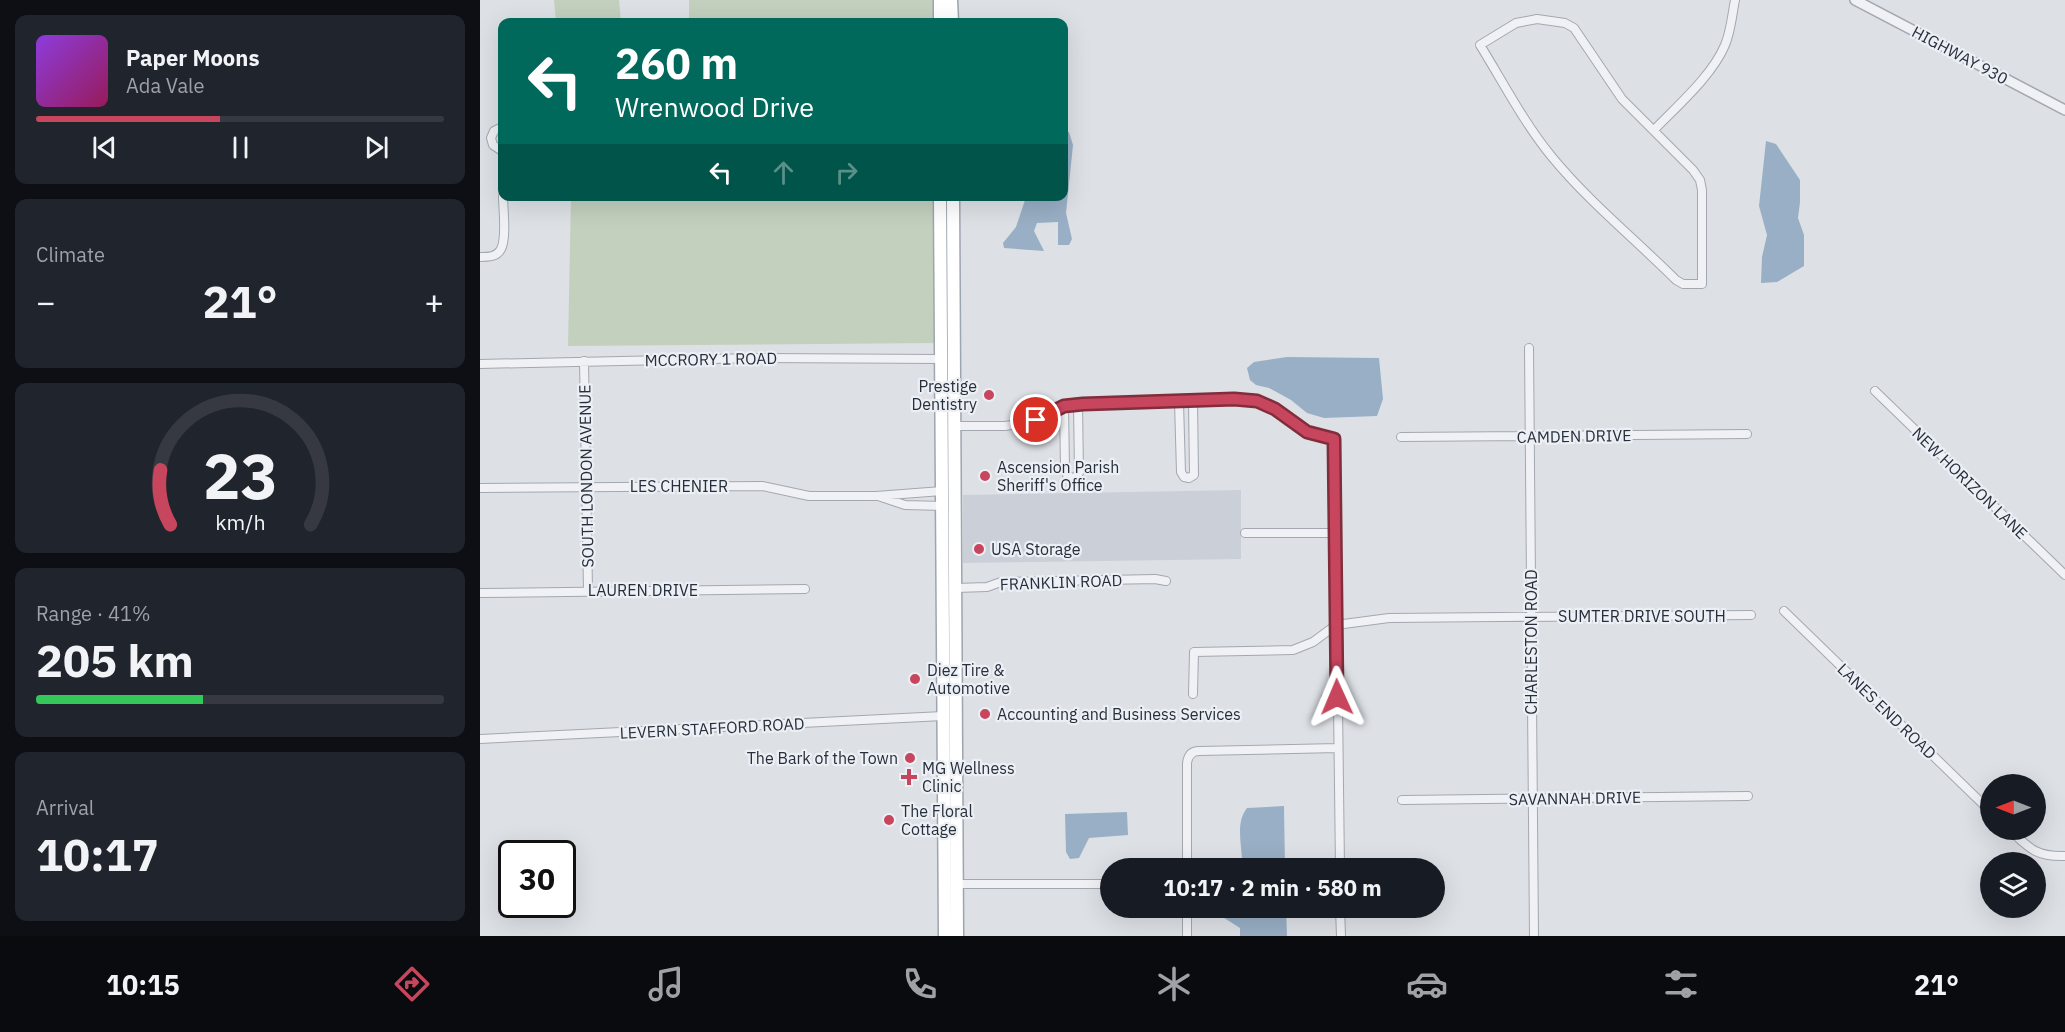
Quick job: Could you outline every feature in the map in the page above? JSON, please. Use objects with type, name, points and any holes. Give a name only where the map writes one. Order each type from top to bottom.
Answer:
[{"type":"main road","points":[[940,0],[940,18]]},
{"type":"main road","points":[[951,0],[952,18]]},
{"type":"main road","points":[[940,201],[942,491],[950,594],[956,614]]},
{"type":"main road","points":[[952,201],[957,936]]},
{"type":"main road","points":[[940,256],[946,278],[945,306],[953,316]]},
{"type":"main road","points":[[941,359],[948,365],[949,408],[954,426]]},
{"type":"main road","points":[[942,491],[949,502],[946,540],[943,716],[945,936]]},
{"type":"main road","points":[[943,716],[948,720],[950,747],[956,758]]},
{"type":"main road","points":[[945,816],[949,831],[949,849],[956,861]]},
{"type":"street","points":[[1654,130],[1703,77],[1720,54],[1728,36],[1735,0]]},
{"type":"street","name":"HIGHWAY 930","points":[[1855,0],[2065,110]]},
{"type":"street","points":[[1529,19],[1570,25],[1579,34],[1622,99],[1654,130],[1700,180],[1702,190],[1702,284],[1683,284],[1676,280],[1580,188],[1540,141],[1480,45],[1516,23],[1529,19]]},
{"type":"street","points":[[498,129],[494,131],[491,138],[495,148],[498,149]]},
{"type":"street","points":[[480,257],[490,257],[501,249],[503,201]]},
{"type":"street","name":"CHARLESTON ROAD","points":[[1529,348],[1534,936]]},
{"type":"street","name":"MCCRORY 1 ROAD","points":[[480,364],[757,358],[941,359]]},
{"type":"street","name":"SOUTH LONDON AVENUE","points":[[584,361],[588,590]]},
{"type":"street","name":"NEW HORIZON LANE","points":[[1875,391],[2065,575]]},
{"type":"street","points":[[954,426],[1005,426],[1025,423],[1064,406],[1078,404],[1234,399],[1257,401],[1275,409],[1307,432],[1334,439],[1340,858]]},
{"type":"street","points":[[1179,402],[1181,472],[1184,477],[1189,478],[1194,475],[1193,401]]},
{"type":"street","points":[[1064,406],[1065,468],[1067,475],[1074,478],[1078,477],[1079,473],[1078,404]]},
{"type":"street","name":"CAMDEN DRIVE","points":[[1401,437],[1747,434]]},
{"type":"street","name":"LES CHENIER","points":[[480,488],[762,486],[809,495],[876,496],[942,491]]},
{"type":"street","name":"LES CHENIER","points":[[876,496],[905,505],[943,506]]},
{"type":"street","points":[[1245,534],[1336,533]]},
{"type":"street","name":"FRANKLIN ROAD","points":[[956,588],[987,587],[1001,582],[1083,579],[1166,581]]},
{"type":"street","name":"LAUREN DRIVE","points":[[480,592],[805,588]]},
{"type":"street","name":"LANES END ROAD","points":[[1784,611],[1980,801]]},
{"type":"street","name":"SUMTER DRIVE SOUTH","points":[[1336,625],[1389,618],[1751,615]]},
{"type":"street","points":[[1193,694],[1194,652],[1293,651],[1313,642],[1336,625]]},
{"type":"street","points":[[1326,697],[1337,700],[1347,696]]},
{"type":"street","name":"LEVERN STAFFORD ROAD","points":[[480,739],[943,716]]},
{"type":"street","points":[[1187,858],[1187,764],[1189,755],[1194,751],[1338,748]]},
{"type":"street","name":"SAVANNAH DRIVE","points":[[1402,800],[1748,796]]},
{"type":"street","points":[[2021,840],[2042,855],[2065,856]]},
{"type":"street","points":[[957,884],[1100,884]]},
{"type":"street","points":[[1187,918],[1187,936]]},
{"type":"street","points":[[1340,918],[1341,936]]},
{"type":"shaded area","points":[[1241,490],[1241,559],[963,563],[963,495]]},
{"type":"green space","points":[[554,0],[619,0],[621,18],[556,18]]},
{"type":"green space","points":[[689,0],[933,0],[933,18],[689,18]]},
{"type":"green space","points":[[571,201],[935,201],[935,343],[568,346]]},
{"type":"water","points":[[1068,132],[1073,145],[1068,194]]},
{"type":"water","points":[[1766,141],[1776,144],[1800,180],[1798,218],[1804,235],[1804,266],[1777,282],[1761,283],[1762,257],[1767,235],[1759,206]]},
{"type":"water","points":[[1025,201],[1067,201],[1066,213],[1072,239],[1069,245],[1058,245],[1058,222],[1037,223],[1034,231],[1044,251],[1004,248],[1003,243],[1016,227]]},
{"type":"water","points":[[1287,357],[1379,358],[1383,399],[1377,416],[1324,418],[1307,413],[1291,400],[1269,388],[1256,385],[1250,380],[1247,368],[1254,362]]},
{"type":"water","points":[[1284,806],[1285,858],[1242,858],[1240,826],[1247,808]]},
{"type":"water","points":[[1127,812],[1128,835],[1089,838],[1079,858],[1070,859],[1066,852],[1065,814]]},
{"type":"water","points":[[1224,918],[1286,918],[1287,936],[1240,936],[1240,928]]},
{"type":"place","name":"Prestige Dentistry","points":[[989,395]]},
{"type":"place","name":"Ascension Parish Sheriff's Office","points":[[985,476]]},
{"type":"place","name":"USA Storage","points":[[979,549]]},
{"type":"place","name":"Diez Tire & Automotive","points":[[915,679]]},
{"type":"place","name":"Accounting and Business Services","points":[[985,714]]},
{"type":"place","name":"The Bark of the Town","points":[[910,758]]},
{"type":"place","name":"MG Wellness Clinic","points":[[909,777]]},
{"type":"place","name":"The Floral Cottage","points":[[889,820]]},
{"type":"route","points":[[1036,420],[1064,406],[1234,399],[1257,401],[1275,409],[1307,432],[1334,439],[1337,697]]}]
